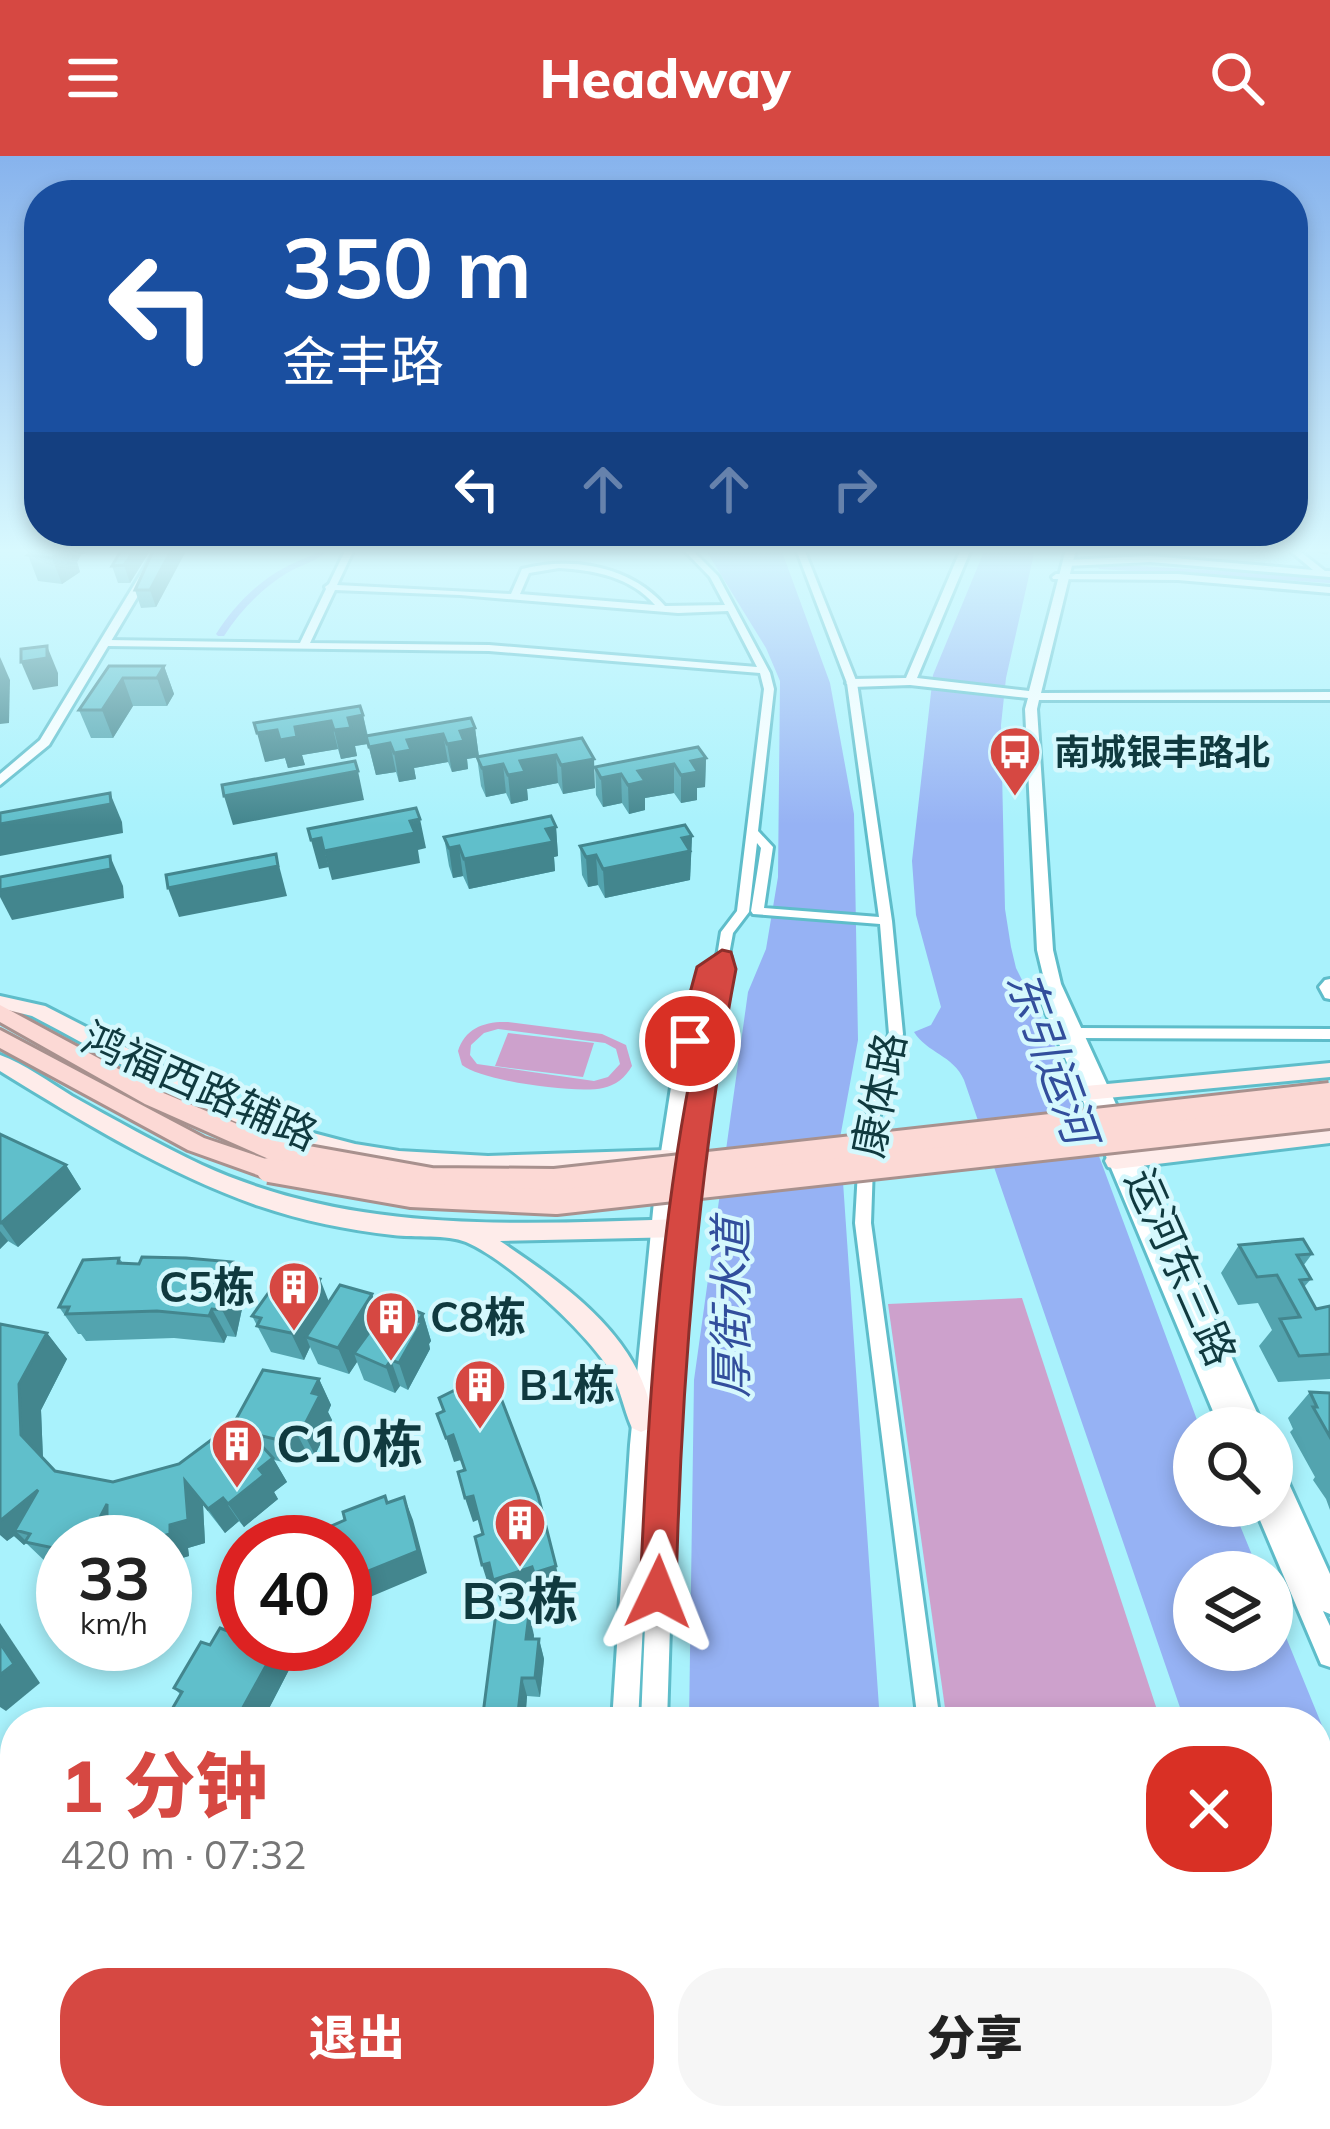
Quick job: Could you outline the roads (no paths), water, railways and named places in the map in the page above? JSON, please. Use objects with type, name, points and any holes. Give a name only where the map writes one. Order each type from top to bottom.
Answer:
[{"type":"main road","name":"鸿福西路辅路","points":[[0,1002],[38,1011],[260,1122],[311,1141],[452,1165],[682,1158]]},
{"type":"main road","points":[[0,1012],[274,1162],[356,1191],[426,1200],[556,1202],[1330,1116]]},
{"type":"main road","points":[[0,1038],[196,1144],[274,1162],[431,1180],[555,1181],[1330,1095]]},
{"type":"main road","name":"鸿福西路辅路","points":[[0,1062],[185,1168],[267,1201],[344,1221],[467,1232],[673,1228]]},
{"type":"main road","points":[[1094,1092],[1330,1070]]},
{"type":"main road","points":[[1124,1160],[1330,1135]]},
{"type":"main road","points":[[467,1232],[558,1298],[605,1345],[638,1394],[641,1420]]},
{"type":"street","points":[[304,645],[306,641]]},
{"type":"street","points":[[626,1707],[641,1420],[673,1228],[690,1041],[709,967],[722,957],[728,932],[742,912],[755,833],[760,738],[769,688],[747,641]]},
{"type":"street","name":"康体路","points":[[836,641],[852,683],[886,921],[896,1034],[867,1136],[862,1223],[927,1707]]},
{"type":"street","points":[[910,681],[927,641]]},
{"type":"street","name":"运河东三路","points":[[1043,641],[1029,694],[1028,905],[1034,951],[1058,1028],[1124,1160],[1224,1407]]},
{"type":"street","points":[[1,780],[45,742],[108,643],[489,648],[763,670]]},
{"type":"street","points":[[852,683],[910,681],[1029,694],[1330,693]]},
{"type":"street","name":"运河东三路","points":[[1029,694],[1046,950],[1094,1092]]},
{"type":"street","points":[[755,833],[766,847],[757,911],[886,921]]},
{"type":"street","points":[[1330,983],[1326,986],[1330,995]]},
{"type":"street","points":[[1076,1033],[1330,1034]]},
{"type":"street","name":"运河东三路","points":[[1124,1160],[1243,1407]]},
{"type":"street","points":[[654,1707],[673,1228]]},
{"type":"street","points":[[1293,1518],[1330,1602]]},
{"type":"street","points":[[1274,1527],[1330,1655]]},
{"type":"water","name":"厚街水道","points":[[762,641],[815,641],[830,683],[854,814],[858,1040],[840,1138],[879,1707],[689,1707],[694,1380],[748,992],[766,949],[778,877],[780,681]]},
{"type":"water","name":"东引运河","points":[[947,641],[1014,641],[1001,725],[1005,909],[1016,968],[1067,1070],[1192,1407],[1173,1407],[1173,1527],[1241,1527],[1250,1551],[1173,1551],[1173,1671],[1293,1671],[1293,1654],[1314,1707],[1180,1707],[964,1080],[914,1032],[931,1025],[941,1007],[916,915],[912,861],[933,675]]},
{"type":"place","name":"南城银丰路北","points":[[1015,798]]},
{"type":"place","name":"C5栋","points":[[294,1333]]},
{"type":"place","name":"C8栋","points":[[391,1363]]},
{"type":"place","name":"B1栋","points":[[480,1431]]},
{"type":"place","name":"C10栋","points":[[237,1490]]},
{"type":"place","name":"B3栋","points":[[520,1569]]}]
